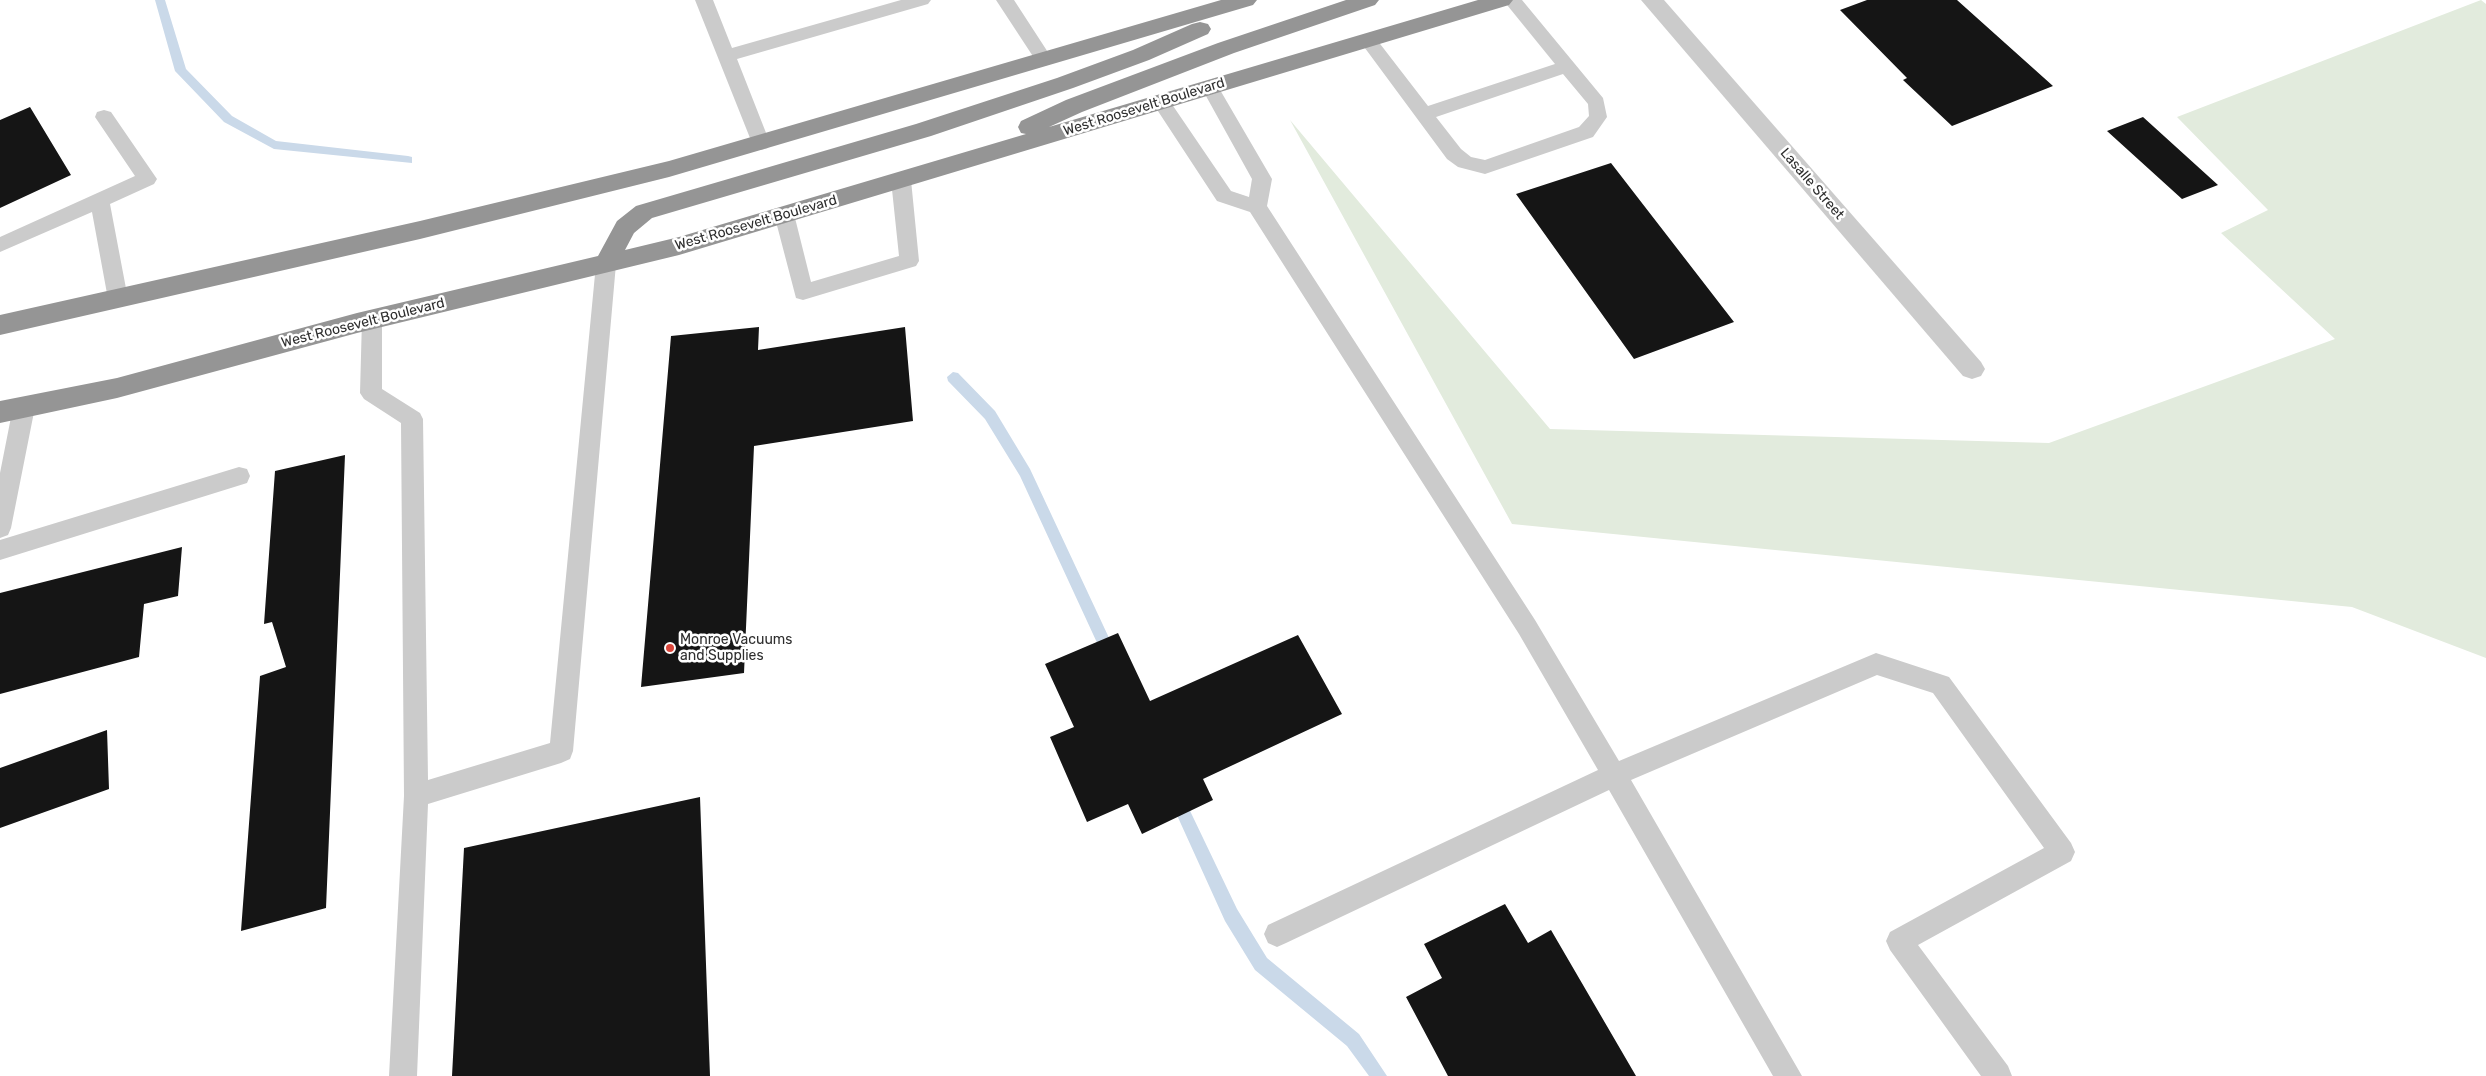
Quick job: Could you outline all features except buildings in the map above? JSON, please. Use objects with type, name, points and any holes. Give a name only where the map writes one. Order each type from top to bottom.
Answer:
[{"type":"highway","points":[[0,325],[507,209],[669,169],[1246,0]]},
{"type":"highway","points":[[606,264],[625,227],[644,212],[923,130],[1065,83],[1176,39],[1255,0]]},
{"type":"highway","points":[[937,169],[1074,106],[1226,48],[1368,0]]},
{"type":"highway","name":"West Roosevelt Boulevard","points":[[0,412],[117,388],[372,319],[680,246],[1502,0]]},
{"type":"street","name":"Lasalle Street","points":[[1652,0],[1972,369]]},
{"type":"lane","points":[[704,0],[761,143]]},
{"type":"lane","points":[[726,56],[922,0]]},
{"type":"lane","points":[[1005,0],[1044,60]]},
{"type":"lane","points":[[1368,40],[1454,154],[1465,162],[1486,167],[1586,132],[1598,117],[1597,103],[1512,0]]},
{"type":"lane","points":[[1424,114],[1567,66]]},
{"type":"lane","points":[[1210,87],[1262,179],[1257,206]]},
{"type":"lane","points":[[1161,102],[1224,196],[1257,206],[1527,627],[1788,1076]]},
{"type":"lane","points":[[0,245],[148,179],[104,117]]},
{"type":"lane","points":[[784,214],[803,292],[910,260],[901,180]]},
{"type":"lane","points":[[100,200],[118,299]]},
{"type":"lane","points":[[416,796],[561,751],[606,264]]},
{"type":"lane","points":[[372,319],[370,393],[412,419],[416,796],[403,1076]]},
{"type":"lane","points":[[0,528],[24,407]]},
{"type":"lane","points":[[0,550],[239,476]]},
{"type":"lane","points":[[1277,934],[1614,775],[1876,664],[1941,685],[2062,852],[1899,941],[1998,1076]]},
{"type":"shaded area","points":[[2481,0],[2486,4],[2486,658],[2352,607],[1512,524],[1290,120],[1550,429],[2049,443],[2335,339],[2221,233],[2268,210],[2177,117]]},
{"type":"waterway","points":[[160,0],[181,71],[228,119],[274,145],[408,160]]},
{"type":"waterway","points":[[953,377],[990,415],[1025,473],[1110,655]]},
{"type":"waterway","points":[[1176,797],[1231,915],[1261,964],[1353,1040],[1379,1076]]},
{"type":"place","name":"Monroe Vacuums and Supplies","points":[[670,648]]}]
